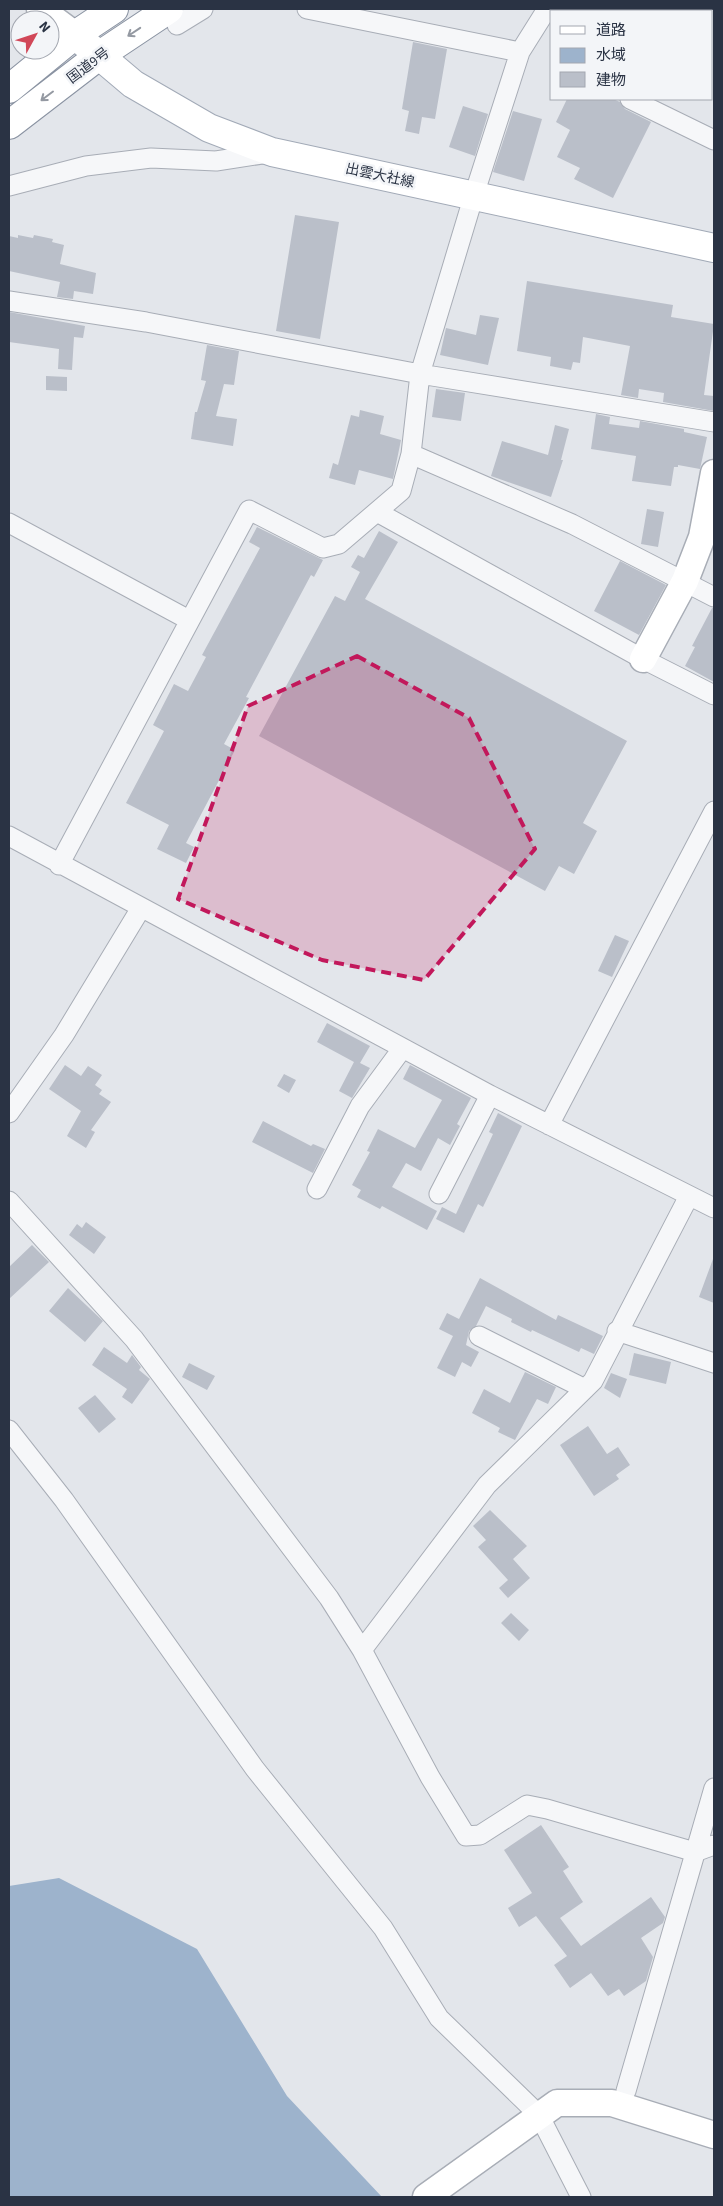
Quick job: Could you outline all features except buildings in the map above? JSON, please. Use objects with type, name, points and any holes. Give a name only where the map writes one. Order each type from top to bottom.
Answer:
[{"type":"main road","points":[[9,88],[76,35],[114,9]]},
{"type":"main road","name":"国道9号","points":[[9,125],[100,55],[173,17]]},
{"type":"main road","name":"出雲大社線","points":[[76,35],[133,84],[209,128],[272,152],[714,248]]},
{"type":"street","points":[[40,9],[76,35]]},
{"type":"street","points":[[173,17],[203,9]]},
{"type":"street","points":[[307,9],[520,52]]},
{"type":"street","points":[[59,865],[249,510],[323,548],[339,544],[401,491],[411,454],[420,374],[520,52],[547,9]]},
{"type":"street","points":[[632,100],[714,140]]},
{"type":"street","points":[[9,186],[86,166],[151,158],[216,161],[272,152]]},
{"type":"street","points":[[9,301],[155,324],[420,374],[714,422]]},
{"type":"street","points":[[411,454],[572,524],[714,597]]},
{"type":"street","points":[[643,659],[685,581],[702,537],[714,473]]},
{"type":"street","points":[[376,512],[643,659],[714,695]]},
{"type":"street","points":[[9,523],[189,620]]},
{"type":"street","points":[[549,1124],[714,811]]},
{"type":"street","points":[[9,836],[59,865],[402,1049],[714,1208]]},
{"type":"street","points":[[9,1114],[64,1035],[141,908]]},
{"type":"street","points":[[317,1189],[360,1106],[402,1049]]},
{"type":"street","points":[[439,1194],[490,1095]]},
{"type":"street","points":[[362,1650],[487,1486],[593,1381],[689,1196]]},
{"type":"street","points":[[9,1201],[134,1338],[329,1598],[362,1650],[430,1777],[466,1836],[480,1835],[527,1805],[547,1809],[695,1852],[714,1845]]},
{"type":"street","points":[[617,1332],[714,1363]]},
{"type":"street","points":[[479,1336],[585,1389]]},
{"type":"street","points":[[9,1430],[64,1500],[255,1768],[383,1928],[439,2018],[535,2118],[581,2197]]},
{"type":"street","points":[[626,2091],[714,1788]]},
{"type":"street","points":[[426,2197],[557,2103],[612,2103],[714,2135]]},
{"type":"highlighted area","points":[[357,656],[469,718],[535,849],[424,980],[322,960],[178,899],[248,706]]},
{"type":"water","points":[[59,1878],[197,1949],[287,2096],[382,2197],[9,2197],[9,1886]]}]
